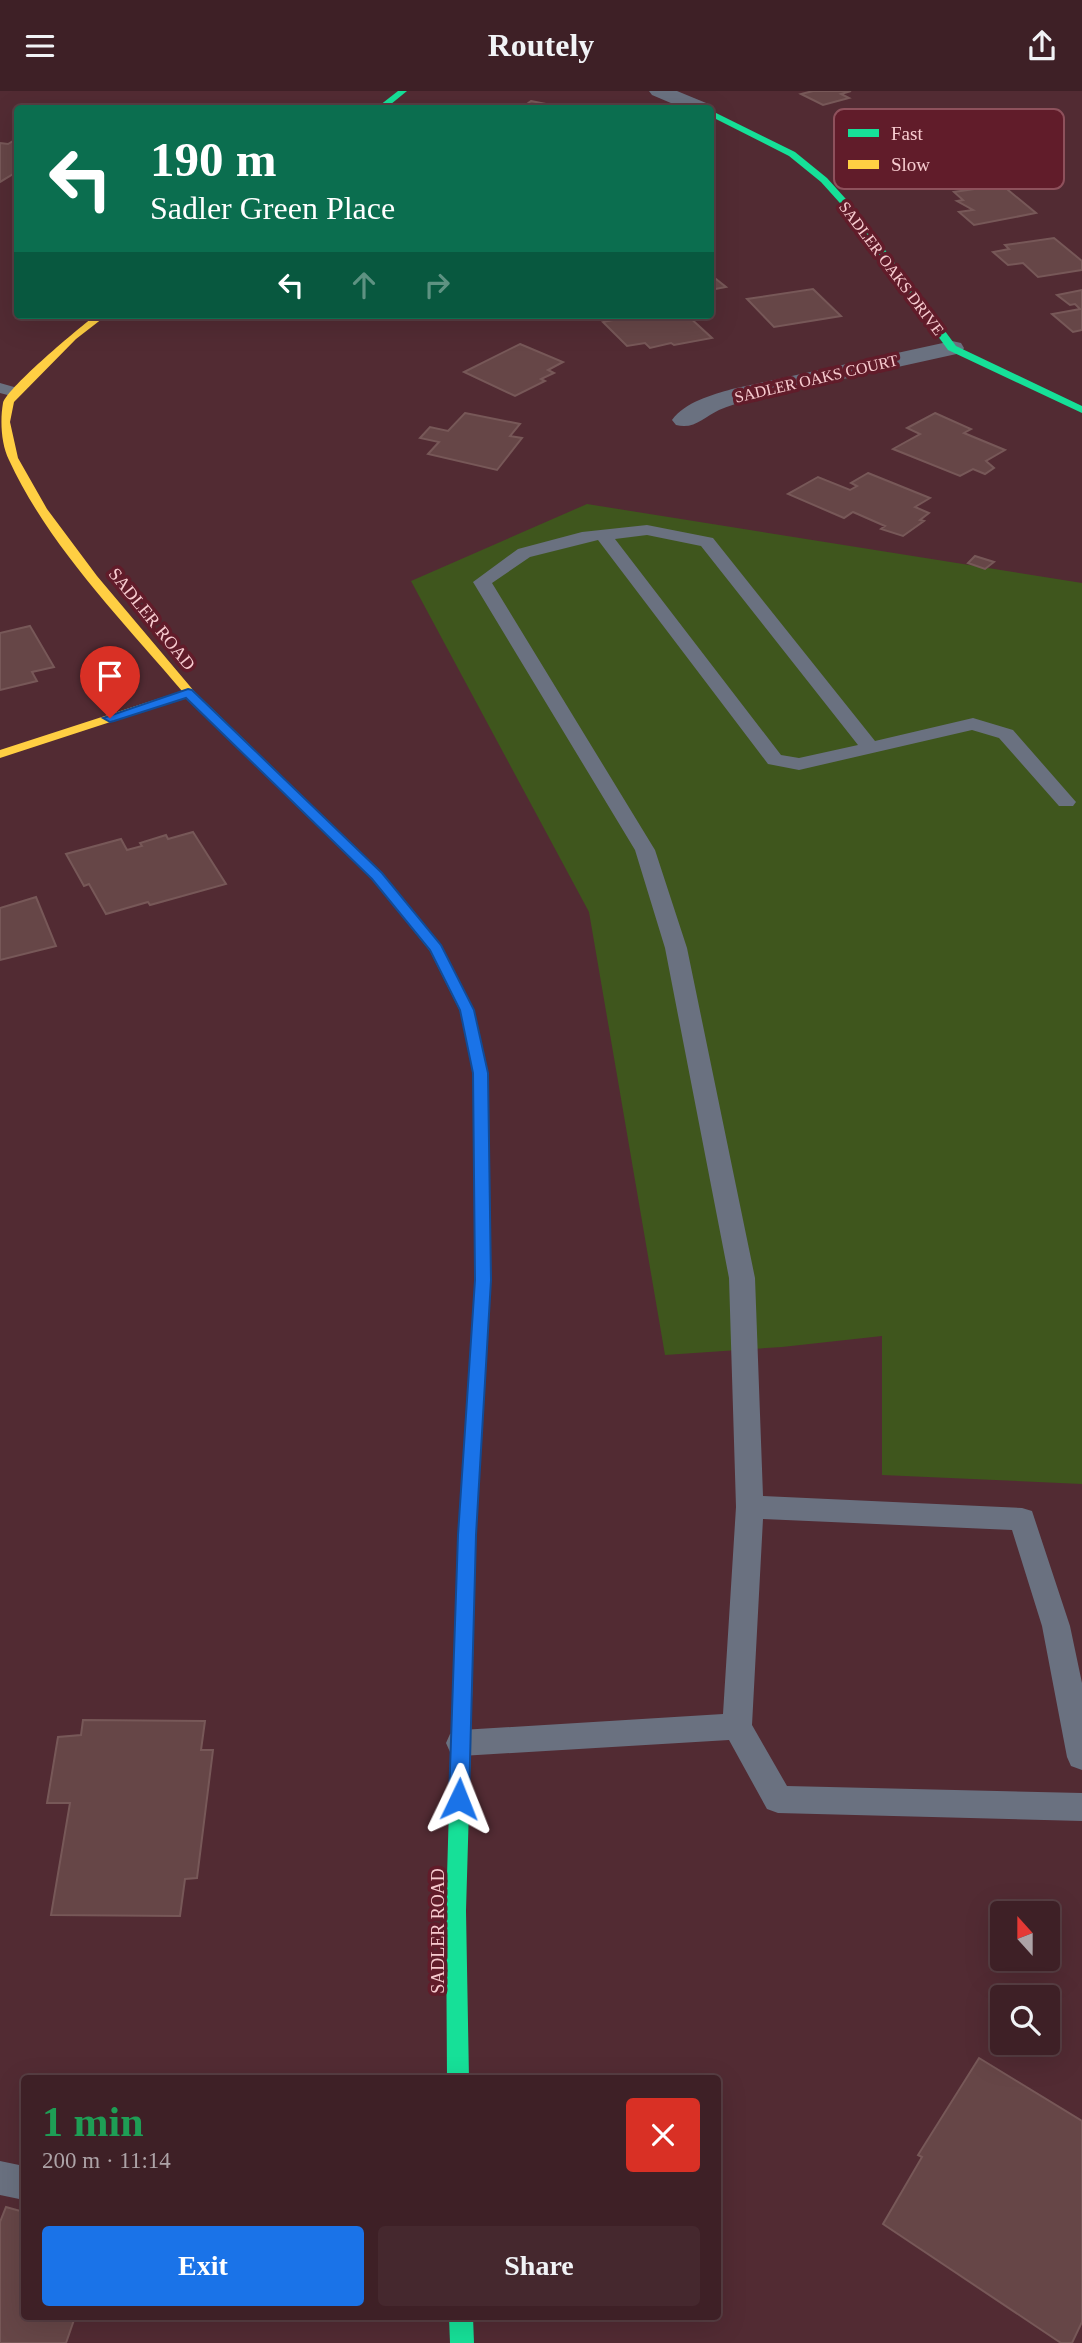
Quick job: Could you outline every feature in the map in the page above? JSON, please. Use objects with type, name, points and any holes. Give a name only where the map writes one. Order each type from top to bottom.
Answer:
[{"type":"street","points":[[384,105],[403,91]]},
{"type":"street","points":[[659,91],[694,105]]},
{"type":"street","name":"SADLER OAKS DRIVE","points":[[714,114],[792,154],[824,180],[851,210],[952,348],[1082,410]]},
{"type":"street","name":"SADLER ROAD","points":[[97,319],[8,390],[5,422],[13,458],[36,499],[93,578],[188,693],[377,876],[436,949],[467,1010],[481,1073],[483,1280],[467,1535],[456,1911],[458,2075]]},
{"type":"street","name":"SADLER OAKS COURT","points":[[685,420],[711,404],[741,394],[952,348]]},
{"type":"street","points":[[0,754],[188,693]]},
{"type":"street","points":[[461,2320],[461,2343]]},
{"type":"lane","points":[[871,748],[707,542],[647,530],[582,537],[524,553],[482,582],[645,849],[676,948],[742,1278],[750,1507],[737,1726],[778,1799],[1082,1807]]},
{"type":"lane","points":[[603,535],[775,760],[799,764],[973,724],[1006,734],[1066,803]]},
{"type":"lane","points":[[750,1507],[1022,1519],[1056,1626],[1082,1757]]},
{"type":"lane","points":[[461,1743],[737,1726]]},
{"type":"lane","points":[[0,2178],[21,2182]]},
{"type":"green space","points":[[587,504],[1082,583],[1082,1484],[882,1475],[882,1336],[782,1347],[665,1355],[589,912],[411,581]]},
{"type":"building","points":[[813,91],[851,91],[841,94],[849,98],[823,105],[801,94]]},
{"type":"building","points":[[531,101],[551,105],[526,105]]},
{"type":"building","points":[[14,140],[14,173],[0,182],[0,143],[8,144]]},
{"type":"building","points":[[1007,189],[1036,213],[974,225],[959,212],[973,210],[957,201],[963,200],[954,192]]},
{"type":"building","points":[[1054,238],[1082,261],[1082,270],[1038,277],[1023,263],[1008,265],[993,252],[1009,249],[1005,245]]},
{"type":"building","points":[[716,279],[726,287],[714,289]]},
{"type":"building","points":[[813,289],[841,316],[774,327],[747,299]]},
{"type":"building","points":[[1082,290],[1082,330],[1073,332],[1052,314],[1080,309],[1057,295]]},
{"type":"building","points":[[618,319],[691,319],[712,338],[650,348],[645,343],[627,346],[603,322]]},
{"type":"building","points":[[520,344],[563,362],[548,370],[554,373],[541,379],[545,381],[515,396],[464,372]]},
{"type":"building","points":[[465,413],[520,424],[510,436],[522,438],[497,470],[428,454],[439,442],[420,438],[430,427],[448,431]]},
{"type":"building","points":[[935,413],[971,429],[964,433],[1005,450],[986,461],[994,468],[985,474],[973,469],[960,476],[893,449],[920,434],[907,428]]},
{"type":"building","points":[[868,473],[930,498],[915,507],[929,513],[920,520],[924,521],[903,536],[881,529],[885,526],[853,512],[844,518],[788,494],[818,477],[850,490],[857,486],[851,483]]},
{"type":"building","points":[[975,556],[994,562],[985,569],[968,563]]},
{"type":"building","points":[[30,626],[54,667],[32,672],[37,681],[0,690],[0,633]]},
{"type":"building","points":[[193,832],[226,884],[106,914],[89,884],[84,886],[66,854],[121,839],[127,850],[166,835],[168,839]]},
{"type":"building","points":[[36,897],[56,946],[0,960],[0,908]]},
{"type":"building","points":[[83,1720],[205,1721],[201,1750],[213,1750],[197,1878],[185,1879],[180,1916],[51,1915],[70,1803],[47,1803],[58,1737],[81,1735]]},
{"type":"building","points":[[979,2058],[1082,2121],[1082,2322],[1072,2343],[1061,2343],[883,2224],[922,2157],[918,2155]]},
{"type":"building","points":[[6,2207],[21,2211],[21,2320],[74,2320],[66,2343],[0,2343],[0,2222]]},
{"type":"traffic: fast","points":[[384,105],[403,91]]},
{"type":"traffic: fast","points":[[714,114],[792,154],[824,180],[851,210],[952,348],[1082,410]]},
{"type":"traffic: fast","points":[[193,697],[377,876],[436,949],[467,1011],[481,1073],[483,1280],[475,1401]]},
{"type":"traffic: fast","points":[[458,2075],[456,1911],[461,1739]]},
{"type":"traffic: fast","points":[[461,2320],[462,2343]]},
{"type":"traffic: slow","points":[[97,319],[72,337],[9,401],[5,422],[13,458],[42,510],[93,578],[193,697]]},
{"type":"traffic: slow","points":[[0,754],[188,693]]},
{"type":"traffic: slow","points":[[461,1739],[467,1535],[475,1401]]},
{"type":"route","points":[[110,718],[188,693],[377,876],[436,949],[467,1010],[481,1073],[483,1280],[467,1535],[459,1799]]}]
